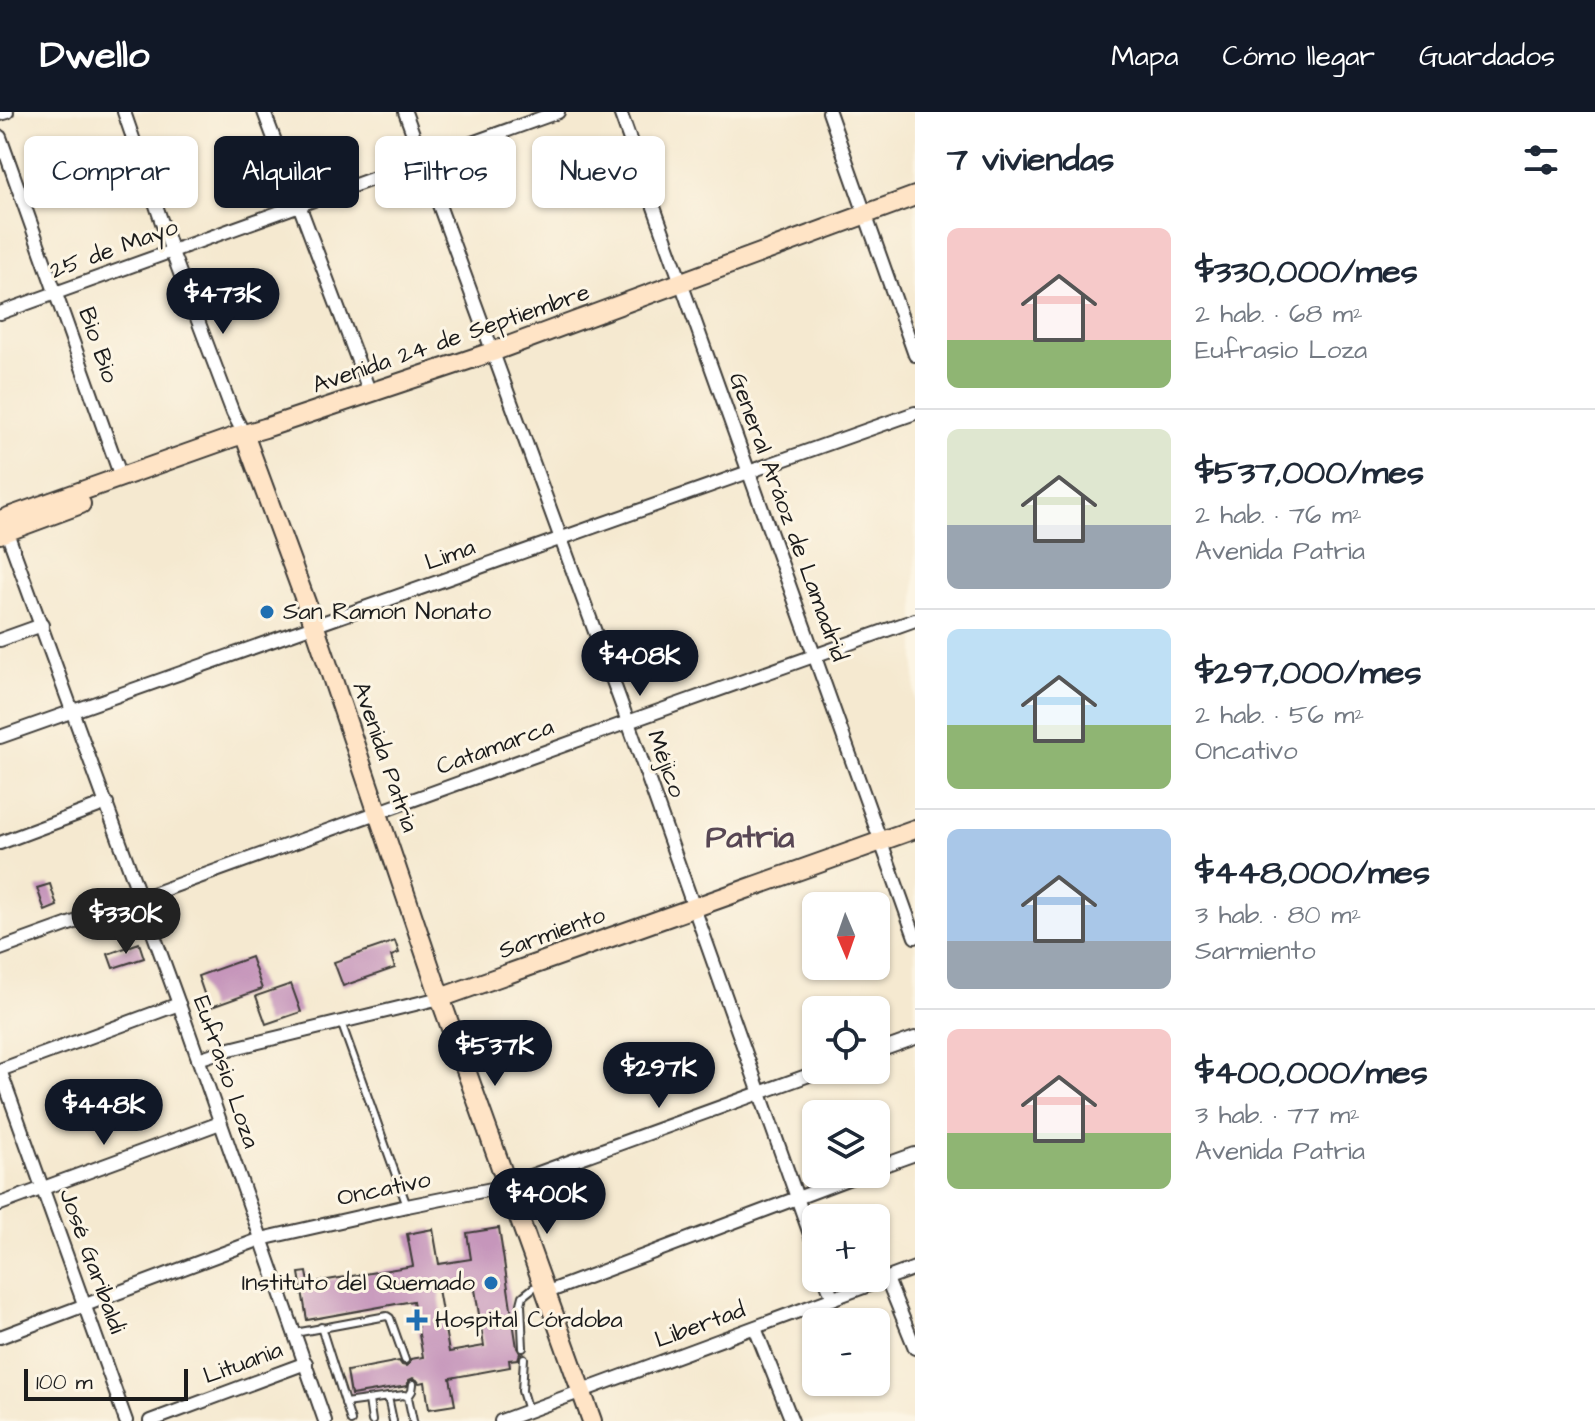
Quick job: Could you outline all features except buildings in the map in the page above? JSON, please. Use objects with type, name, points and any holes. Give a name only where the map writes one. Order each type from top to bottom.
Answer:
[{"type":"main road","name":"Avenida 24 de Septiembre","points":[[2,523],[492,352],[915,196]]},
{"type":"main road","name":"Avenida 24 de Septiembre","points":[[2,523],[121,477],[237,443]]},
{"type":"main road","name":"Avenida Patria","points":[[237,443],[310,629],[436,999],[576,1394],[592,1421]]},
{"type":"main road","name":"Sarmiento","points":[[436,999],[915,829]]},
{"type":"main road","name":"Avenida Patria","points":[[576,1394],[580,1421]]},
{"type":"street","points":[[0,114],[7,112]]},
{"type":"street","name":"Avenida Patria","points":[[124,112],[172,252],[233,413],[237,443]]},
{"type":"street","points":[[264,112],[273,136]]},
{"type":"street","name":"Méjico","points":[[405,112],[413,136]]},
{"type":"street","name":"25 de Mayo","points":[[493,136],[558,112]]},
{"type":"street","name":"General Aráoz de Lamadrid","points":[[620,112],[915,937]]},
{"type":"street","points":[[829,112],[915,355]]},
{"type":"street","name":"Bio Bio","points":[[0,137],[121,477]]},
{"type":"street","name":"25 de Mayo","points":[[0,313],[294,208]]},
{"type":"street","points":[[301,208],[370,393]]},
{"type":"street","name":"Méjico","points":[[439,208],[628,722],[802,1212]]},
{"type":"street","name":"Lima","points":[[0,737],[915,413]]},
{"type":"street","name":"Eufrasio Loza","points":[[2,523],[107,803],[325,1421]]},
{"type":"street","name":"Catamarca","points":[[0,949],[915,620]]},
{"type":"street","points":[[0,640],[42,625]]},
{"type":"street","points":[[0,843],[107,803]]},
{"type":"street","name":"Sarmiento","points":[[198,1059],[436,999]]},
{"type":"street","points":[[0,1070],[179,1004]]},
{"type":"street","points":[[890,1047],[915,1038]]},
{"type":"street","name":"José Garibaldi","points":[[0,1070],[126,1421]]},
{"type":"street","name":"Oncativo","points":[[0,1337],[261,1239],[502,1186],[802,1077]]},
{"type":"street","points":[[0,1204],[220,1123]]},
{"type":"street","points":[[890,1163],[915,1154]]},
{"type":"street","points":[[539,1290],[824,1188]]},
{"type":"street","name":"Libertad","points":[[890,1278],[915,1268]]},
{"type":"street","points":[[890,1286],[915,1348]]},
{"type":"street","points":[[830,1292],[833,1299]]},
{"type":"street","name":"Libertad","points":[[501,1421],[852,1292]]},
{"type":"street","points":[[755,1328],[792,1421]]},
{"type":"street","name":"Lituania","points":[[150,1421],[306,1363]]},
{"type":"lane","points":[[341,1022],[407,1206]]},
{"type":"lane","points":[[523,1348],[523,1296],[539,1290]]},
{"type":"lane","points":[[295,1333],[387,1316],[405,1360]]},
{"type":"lane","points":[[321,1327],[351,1421]]},
{"type":"lane","points":[[524,1358],[522,1391],[528,1411]]},
{"type":"lane","points":[[413,1384],[408,1397],[413,1421]]},
{"type":"lane","points":[[388,1397],[393,1421]]},
{"type":"lane","points":[[345,1403],[408,1397]]},
{"type":"lane","points":[[369,1400],[372,1421]]},
{"type":"place","name":"San Ramon Nonato","points":[[267,612]]},
{"type":"place","name":"Instituto del Quemado","points":[[491,1283]]},
{"type":"place","name":"Hospital Córdoba","points":[[417,1320]]},
{"type":"district","name":"Patria","points":[[750,837]]}]
